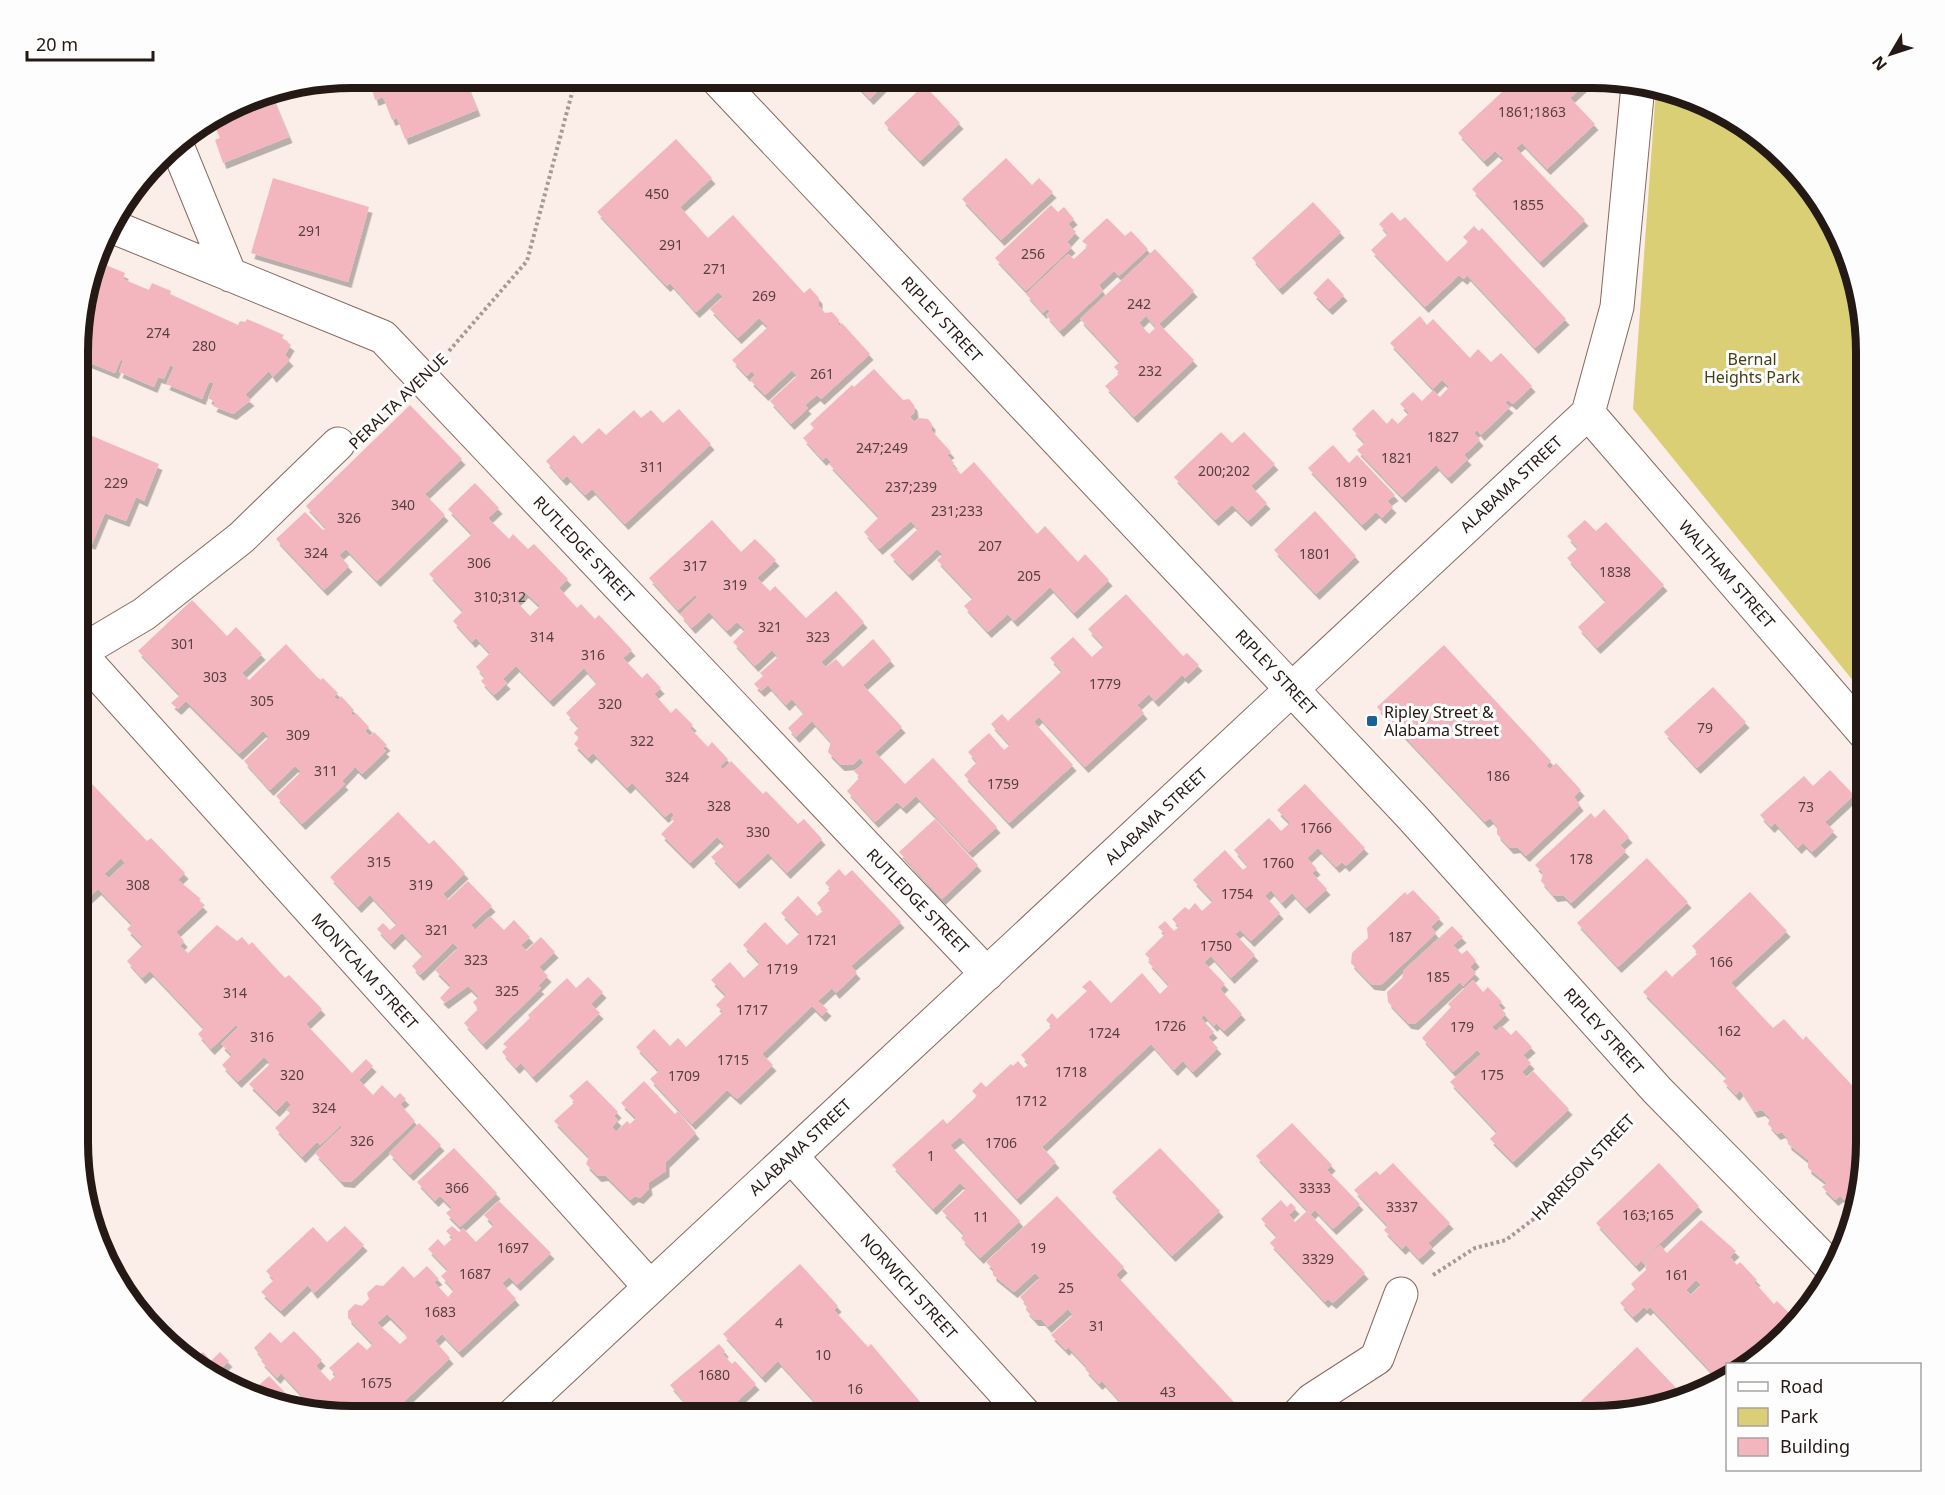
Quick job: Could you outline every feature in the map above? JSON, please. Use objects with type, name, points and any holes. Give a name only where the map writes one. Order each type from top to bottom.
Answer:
[{"type":"street","name":"RIPLEY STREET","points":[[726,89],[1406,810],[1657,1090],[1827,1263]]},
{"type":"street","points":[[1588,412],[1617,307],[1637,93]]},
{"type":"street","points":[[180,153],[230,275]]},
{"type":"street","name":"RUTLEDGE STREET","points":[[119,229],[383,337],[987,974]]},
{"type":"street","name":"ALABAMA STREET","points":[[522,1406],[1588,412]]},
{"type":"street","name":"WALTHAM STREET","points":[[1588,412],[1856,723]]},
{"type":"street","name":"PERALTA AVENUE","points":[[88,648],[144,614],[241,538],[338,444]]},
{"type":"street","name":"MONTCALM STREET","points":[[88,662],[650,1287]]},
{"type":"street","name":"NORWICH STREET","points":[[791,1156],[1017,1406]]},
{"type":"street","points":[[1307,1406],[1377,1358],[1401,1294]]},
{"type":"path","name":"PERALTA AVENUE","points":[[338,444],[349,452],[424,380],[527,261],[573,89]]},
{"type":"path","name":"HARRISON STREET","points":[[1401,1294],[1474,1248],[1506,1240],[1535,1218],[1657,1090]]},
{"type":"green space","name":"Bernal Heights Park","points":[[1655,96],[1678,102],[1725,124],[1767,154],[1791,178],[1812,206],[1843,267],[1856,335],[1856,684],[1633,409]]},
{"type":"building","points":[[372,89],[468,89],[477,110],[405,139],[397,118],[392,120],[383,97],[375,100]]},
{"type":"building","points":[[860,89],[880,89],[870,99]]},
{"type":"building","points":[[920,89],[928,89],[960,123],[920,161],[884,123]]},
{"type":"building","points":[[1505,89],[1580,89],[1570,98],[1595,124],[1547,169],[1522,143],[1516,148],[1585,220],[1540,262],[1472,189],[1504,159],[1495,151],[1484,161],[1458,133]]},
{"type":"building","points":[[273,100],[289,137],[223,163],[215,140],[220,138],[215,127]]},
{"type":"building","points":[[676,139],[712,178],[680,207],[708,238],[733,215],[804,293],[810,288],[819,298],[819,306],[825,313],[832,312],[839,320],[839,326],[842,323],[870,354],[821,399],[817,395],[805,405],[808,408],[791,424],[770,401],[797,376],[792,370],[765,395],[750,380],[755,375],[752,371],[747,376],[732,360],[768,327],[759,318],[738,338],[710,309],[723,297],[718,292],[696,312],[670,283],[667,286],[662,281],[597,212]]},
{"type":"building","points":[[1006,158],[1032,185],[1039,178],[1053,192],[1001,240],[962,199]]},
{"type":"building","points":[[273,178],[369,207],[348,282],[251,253]]},
{"type":"building","points":[[1313,202],[1341,232],[1279,289],[1252,258]]},
{"type":"building","points":[[1051,205],[1058,212],[1064,207],[1074,219],[1068,224],[1076,232],[1067,242],[1072,247],[1026,291],[995,258]]},
{"type":"building","points":[[1392,212],[1400,221],[1405,217],[1447,262],[1468,242],[1463,237],[1474,226],[1479,231],[1482,228],[1566,319],[1535,348],[1467,275],[1464,279],[1459,275],[1425,307],[1371,250],[1388,234],[1379,224]]},
{"type":"building","points":[[1107,218],[1125,236],[1131,231],[1148,249],[1119,276],[1114,271],[1099,285],[1103,291],[1060,331],[1046,315],[1050,311],[1047,309],[1043,313],[1026,294],[1068,254],[1074,259],[1088,246],[1082,241]]},
{"type":"building","points":[[1155,249],[1194,291],[1159,324],[1194,360],[1134,417],[1105,386],[1120,373],[1114,367],[1120,362],[1080,319]],"holes":[[[1146,316],[1156,327],[1149,334],[1139,323]]]},
{"type":"building","points":[[106,265],[125,273],[123,279],[149,290],[152,283],[171,291],[170,294],[238,325],[240,321],[245,322],[247,319],[284,335],[282,338],[291,345],[285,355],[290,360],[273,377],[269,371],[245,395],[251,400],[233,414],[213,406],[215,402],[208,398],[214,383],[209,382],[202,399],[166,384],[174,367],[170,365],[164,379],[158,377],[154,387],[119,372],[123,361],[121,359],[115,373],[88,362],[91,318],[97,284],[101,269],[104,270]]},
{"type":"building","points":[[1328,278],[1344,295],[1329,309],[1313,293]]},
{"type":"building","points":[[1420,316],[1427,325],[1433,319],[1470,358],[1478,349],[1491,362],[1501,353],[1532,386],[1513,404],[1508,400],[1505,403],[1510,407],[1481,435],[1477,430],[1474,433],[1480,440],[1464,455],[1468,459],[1448,478],[1436,465],[1402,497],[1357,450],[1365,443],[1352,429],[1373,409],[1387,424],[1392,418],[1398,424],[1409,413],[1400,404],[1413,392],[1422,401],[1433,390],[1440,397],[1449,387],[1442,380],[1433,389],[1390,343]]},
{"type":"building","points":[[874,369],[903,400],[909,399],[914,405],[915,412],[910,417],[915,422],[919,418],[928,419],[932,424],[931,430],[951,452],[947,455],[954,463],[952,465],[961,474],[974,462],[1037,534],[1045,526],[1078,562],[1085,554],[1109,580],[1074,613],[1050,587],[1014,621],[1008,614],[988,632],[964,606],[973,598],[937,560],[943,555],[937,549],[909,575],[890,555],[918,529],[911,521],[879,549],[864,532],[879,517],[829,464],[831,462],[826,457],[823,460],[803,438],[814,428],[810,424],[852,385],[854,387]]},
{"type":"building","points":[[410,405],[462,459],[425,494],[445,515],[377,581],[346,549],[339,555],[349,566],[324,590],[276,539],[305,512],[323,530],[326,528],[306,506]]},
{"type":"building","points":[[679,409],[711,444],[625,524],[592,489],[585,495],[567,476],[563,480],[546,461],[574,435],[582,444],[599,428],[606,435],[634,410],[641,418],[651,410],[663,423]]},
{"type":"building","points":[[1221,432],[1232,443],[1244,432],[1275,464],[1251,486],[1267,503],[1248,521],[1232,505],[1215,520],[1174,477]]},
{"type":"building","points":[[92,436],[159,464],[144,501],[136,497],[126,521],[105,513],[92,544],[88,542],[88,446]]},
{"type":"building","points":[[1333,445],[1349,463],[1357,455],[1395,495],[1387,501],[1393,507],[1382,518],[1376,512],[1362,525],[1308,468]]},
{"type":"building","points":[[475,483],[499,508],[488,518],[509,539],[513,534],[528,549],[534,544],[568,579],[559,588],[577,608],[581,604],[595,619],[599,615],[632,650],[623,658],[642,678],[647,673],[661,688],[654,694],[671,713],[676,708],[693,725],[690,728],[708,747],[712,742],[728,759],[720,767],[723,769],[731,761],[763,794],[766,791],[798,824],[804,819],[822,839],[787,873],[768,853],[736,883],[711,857],[725,845],[717,837],[690,863],[661,834],[674,821],[671,819],[674,815],[671,812],[665,817],[632,783],[627,788],[593,753],[588,758],[574,744],[579,738],[574,733],[579,727],[566,713],[597,683],[584,668],[550,701],[516,666],[503,679],[507,683],[494,695],[481,681],[485,677],[476,667],[490,653],[476,638],[472,642],[453,621],[463,611],[429,574],[472,534],[448,509]],"holes":[[[525,592],[540,606],[530,616],[516,601]]]},
{"type":"building","points":[[1315,511],[1356,556],[1316,594],[1274,550]]},
{"type":"building","points":[[712,520],[741,552],[755,539],[776,560],[757,578],[770,591],[775,586],[806,618],[836,591],[864,622],[821,662],[826,667],[836,659],[843,667],[873,639],[891,660],[863,685],[902,727],[875,752],[905,784],[933,758],[997,827],[969,852],[916,796],[903,808],[897,802],[875,822],[847,791],[860,777],[854,771],[864,763],[860,758],[854,764],[841,765],[828,752],[831,742],[812,721],[796,737],[788,728],[804,713],[792,699],[786,705],[768,685],[761,691],[754,684],[763,676],[760,673],[778,657],[772,650],[755,666],[733,642],[745,630],[737,622],[727,631],[709,612],[692,628],[680,614],[697,597],[695,595],[678,610],[649,578]]},
{"type":"building","points":[[1585,520],[1596,531],[1606,522],[1664,585],[1597,648],[1578,627],[1606,601],[1567,558],[1578,548],[1567,536]]},
{"type":"building","points":[[1126,594],[1183,656],[1187,653],[1199,665],[1185,678],[1182,675],[1155,701],[1149,694],[1137,705],[1144,713],[1085,767],[1039,717],[1034,722],[1073,765],[1009,823],[964,775],[977,762],[968,752],[989,733],[1004,750],[1010,745],[991,724],[1002,714],[1008,721],[1062,671],[1050,658],[1073,637],[1092,657],[1104,646],[1088,629]]},
{"type":"building","points":[[192,600],[227,636],[236,627],[262,654],[242,673],[249,680],[286,644],[318,678],[321,680],[323,678],[338,693],[334,697],[338,700],[341,696],[354,710],[351,713],[353,716],[356,713],[369,727],[365,731],[370,736],[374,732],[387,745],[383,748],[386,751],[362,774],[355,767],[342,781],[345,784],[302,824],[276,796],[301,772],[295,766],[270,790],[244,761],[269,737],[263,731],[239,754],[186,701],[178,709],[171,703],[180,695],[138,651]]},
{"type":"building","points":[[1444,645],[1551,761],[1546,766],[1550,769],[1556,763],[1581,790],[1574,797],[1580,805],[1526,856],[1517,847],[1510,848],[1497,834],[1497,826],[1490,818],[1485,822],[1377,707]]},
{"type":"building","points":[[1713,687],[1746,722],[1697,768],[1664,732]]},
{"type":"building","points":[[1830,770],[1854,795],[1825,822],[1834,831],[1812,852],[1803,843],[1798,848],[1775,823],[1771,827],[1760,815],[1804,776],[1813,786]]},
{"type":"building","points":[[92,784],[147,841],[151,838],[185,873],[178,880],[201,899],[199,901],[204,906],[176,932],[184,941],[180,946],[188,953],[217,925],[237,941],[242,937],[249,945],[252,942],[285,978],[289,975],[322,1009],[306,1024],[352,1073],[366,1059],[373,1066],[359,1080],[373,1095],[382,1085],[395,1098],[400,1093],[406,1099],[400,1104],[415,1121],[351,1182],[341,1181],[315,1153],[342,1127],[341,1125],[320,1145],[317,1142],[302,1157],[275,1128],[290,1113],[286,1110],[291,1105],[287,1100],[276,1111],[249,1084],[270,1064],[268,1061],[264,1057],[238,1082],[222,1065],[232,1055],[221,1044],[238,1027],[236,1025],[211,1049],[198,1034],[204,1028],[150,971],[142,978],[127,961],[143,945],[127,929],[132,924],[98,889],[88,898],[88,788]],"holes":[[[121,858],[125,863],[109,878],[104,874]]]},
{"type":"building","points":[[1305,784],[1365,848],[1346,866],[1342,862],[1336,867],[1318,848],[1307,858],[1317,869],[1312,873],[1327,889],[1306,908],[1292,893],[1282,903],[1271,890],[1265,896],[1280,913],[1251,941],[1240,930],[1235,934],[1255,955],[1231,978],[1211,956],[1204,962],[1225,984],[1220,989],[1242,1014],[1224,1031],[1216,1023],[1214,1026],[1204,1015],[1201,1018],[1214,1032],[1208,1037],[1218,1048],[1193,1072],[1183,1061],[1174,1070],[1151,1044],[1042,1147],[1056,1162],[1017,1199],[960,1137],[950,1145],[1020,1221],[980,1258],[961,1238],[964,1234],[942,1211],[966,1189],[960,1183],[933,1209],[892,1165],[943,1119],[947,1124],[977,1096],[972,1091],[981,1082],[986,1087],[1011,1064],[1013,1066],[1018,1061],[1024,1068],[1029,1064],[1021,1055],[1052,1026],[1046,1020],[1052,1013],[1057,1019],[1087,991],[1082,987],[1090,980],[1111,1003],[1142,973],[1160,994],[1169,985],[1148,962],[1151,960],[1145,954],[1165,934],[1158,927],[1165,921],[1174,931],[1179,927],[1172,919],[1185,907],[1189,910],[1195,903],[1202,911],[1213,901],[1193,880],[1225,850],[1243,870],[1248,866],[1234,850],[1269,818],[1281,831],[1290,823],[1277,810]]},
{"type":"building","points":[[1604,809],[1629,837],[1620,845],[1626,851],[1571,903],[1563,895],[1554,896],[1541,881],[1543,873],[1535,865],[1591,813],[1595,818]]},
{"type":"building","points":[[398,812],[429,844],[434,840],[465,873],[443,894],[448,900],[468,881],[492,906],[471,925],[475,930],[490,916],[504,930],[514,920],[530,937],[521,945],[526,951],[541,937],[555,952],[539,967],[548,976],[538,986],[541,988],[483,1044],[464,1023],[478,1009],[473,1002],[479,997],[468,986],[445,1003],[440,998],[451,986],[435,970],[458,948],[453,943],[420,975],[412,966],[423,955],[402,933],[391,944],[377,929],[383,923],[390,930],[397,924],[370,895],[358,907],[330,877]]},
{"type":"building","points":[[935,819],[978,865],[942,899],[899,852]]},
{"type":"building","points":[[1647,858],[1688,902],[1618,967],[1577,923]]},
{"type":"building","points":[[839,869],[845,876],[852,870],[901,922],[851,966],[857,973],[836,993],[832,988],[818,1001],[828,1010],[822,1016],[812,1006],[762,1054],[773,1065],[737,1099],[727,1090],[692,1124],[650,1079],[659,1071],[636,1047],[654,1029],[670,1046],[678,1038],[686,1047],[723,1012],[716,1005],[726,995],[711,980],[730,962],[744,978],[760,963],[743,945],[765,922],[787,945],[800,933],[781,913],[798,896],[817,916],[823,911],[817,903],[831,889],[825,883]]},
{"type":"building","points":[[1413,890],[1440,918],[1431,927],[1436,933],[1381,985],[1371,984],[1351,963],[1352,953],[1368,938],[1367,928],[1405,892],[1407,895]]},
{"type":"building","points":[[1750,892],[1787,931],[1731,983],[1773,1028],[1784,1019],[1803,1040],[1806,1036],[1856,1089],[1856,1160],[1851,1193],[1844,1200],[1840,1196],[1835,1200],[1822,1187],[1827,1183],[1808,1168],[1808,1160],[1788,1144],[1782,1132],[1777,1134],[1768,1124],[1770,1118],[1762,1110],[1754,1112],[1740,1090],[1736,1095],[1723,1081],[1727,1078],[1724,1074],[1643,992],[1666,970],[1672,977],[1698,953],[1692,946]]},
{"type":"building","points":[[1452,926],[1463,937],[1453,945],[1462,954],[1467,950],[1476,961],[1470,967],[1476,973],[1463,986],[1460,982],[1415,1024],[1408,1023],[1388,1002],[1387,992],[1402,978],[1404,970]]},
{"type":"building","points":[[588,977],[603,992],[591,1004],[600,1013],[533,1077],[521,1063],[516,1068],[502,1052],[507,1047],[503,1044],[530,1018],[528,1015],[567,978],[576,988]]},
{"type":"building","points":[[1473,980],[1483,992],[1488,987],[1502,1002],[1498,1005],[1506,1014],[1492,1027],[1496,1031],[1502,1026],[1511,1035],[1516,1030],[1532,1047],[1523,1055],[1531,1063],[1522,1072],[1527,1077],[1533,1071],[1569,1109],[1513,1162],[1490,1139],[1497,1132],[1450,1082],[1481,1054],[1477,1050],[1453,1072],[1422,1038],[1451,1007],[1448,1004]]},
{"type":"building","points":[[587,1080],[618,1112],[614,1116],[618,1120],[612,1127],[616,1132],[627,1121],[630,1124],[636,1118],[621,1103],[644,1081],[675,1114],[678,1111],[696,1133],[666,1162],[666,1171],[648,1183],[649,1189],[640,1198],[635,1196],[630,1200],[605,1175],[598,1176],[586,1164],[589,1157],[554,1121],[575,1102],[569,1096]]},
{"type":"building","points":[[419,1123],[441,1145],[410,1175],[389,1153]]},
{"type":"building","points":[[1292,1123],[1332,1165],[1327,1170],[1360,1204],[1333,1229],[1315,1210],[1311,1214],[1256,1156]]},
{"type":"building","points":[[454,1148],[497,1193],[460,1227],[446,1213],[452,1208],[440,1196],[435,1201],[417,1182]]},
{"type":"building","points":[[1160,1148],[1220,1211],[1172,1256],[1112,1192]]},
{"type":"building","points":[[1393,1163],[1450,1223],[1428,1243],[1432,1247],[1419,1259],[1406,1245],[1402,1249],[1384,1230],[1388,1226],[1354,1190],[1376,1171],[1380,1175]]},
{"type":"building","points":[[1659,1163],[1699,1206],[1636,1266],[1596,1223]]},
{"type":"building","points":[[1057,1196],[1124,1267],[1116,1275],[1238,1406],[1118,1406],[1120,1401],[1102,1381],[1099,1384],[1068,1347],[1066,1350],[1051,1335],[1073,1315],[1068,1309],[1048,1327],[1042,1320],[1035,1320],[1026,1310],[1027,1305],[1020,1297],[1040,1278],[1035,1273],[1014,1292],[993,1275],[993,1269],[986,1262]]},
{"type":"building","points":[[1281,1200],[1287,1207],[1291,1203],[1296,1208],[1289,1215],[1295,1222],[1307,1211],[1365,1273],[1333,1303],[1328,1299],[1325,1302],[1270,1243],[1277,1236],[1261,1219]]},
{"type":"building","points":[[499,1201],[551,1253],[517,1285],[509,1277],[502,1283],[516,1299],[459,1352],[442,1334],[435,1341],[450,1358],[400,1406],[335,1406],[308,1402],[281,1373],[277,1378],[261,1361],[263,1359],[254,1348],[270,1332],[281,1343],[294,1331],[322,1360],[316,1366],[330,1381],[336,1375],[329,1368],[358,1342],[367,1350],[373,1344],[348,1318],[348,1311],[355,1304],[362,1306],[369,1299],[367,1293],[376,1285],[383,1286],[403,1266],[414,1278],[427,1266],[439,1279],[434,1282],[448,1297],[454,1290],[441,1276],[448,1270],[428,1249],[438,1239],[444,1246],[453,1238],[446,1231],[452,1226],[459,1232],[463,1228],[476,1242],[494,1225],[484,1215]],"holes":[[[387,1314],[402,1329],[407,1338],[400,1344],[377,1323]]]},
{"type":"building","points":[[1701,1220],[1736,1251],[1730,1257],[1737,1265],[1740,1262],[1757,1280],[1754,1282],[1774,1304],[1777,1301],[1792,1316],[1753,1352],[1737,1363],[1726,1363],[1726,1370],[1715,1376],[1650,1307],[1647,1310],[1644,1307],[1633,1317],[1620,1303],[1635,1289],[1631,1284],[1648,1268],[1642,1262],[1660,1245],[1667,1253]],"holes":[[[1696,1280],[1701,1285],[1691,1295],[1686,1290]]]},
{"type":"building","points":[[345,1226],[364,1245],[314,1293],[308,1285],[281,1311],[261,1292],[274,1280],[266,1271],[313,1227],[327,1242]]},
{"type":"building","points":[[800,1264],[838,1306],[834,1310],[868,1347],[871,1344],[924,1406],[819,1406],[778,1361],[762,1377],[723,1334]]},
{"type":"building","points":[[719,1344],[725,1351],[723,1354],[732,1364],[735,1361],[756,1384],[732,1406],[679,1406],[684,1401],[670,1385]]},
{"type":"building","points":[[1637,1347],[1680,1392],[1661,1398],[1610,1406],[1583,1406],[1580,1402]]},
{"type":"building","points":[[203,1352],[211,1361],[220,1352],[229,1361],[219,1370],[198,1356]]},
{"type":"building","points":[[269,1376],[292,1399],[267,1393],[258,1386]]},
{"type":"place","name":"Ripley Street & Alabama Street","points":[[1372,721]]}]
